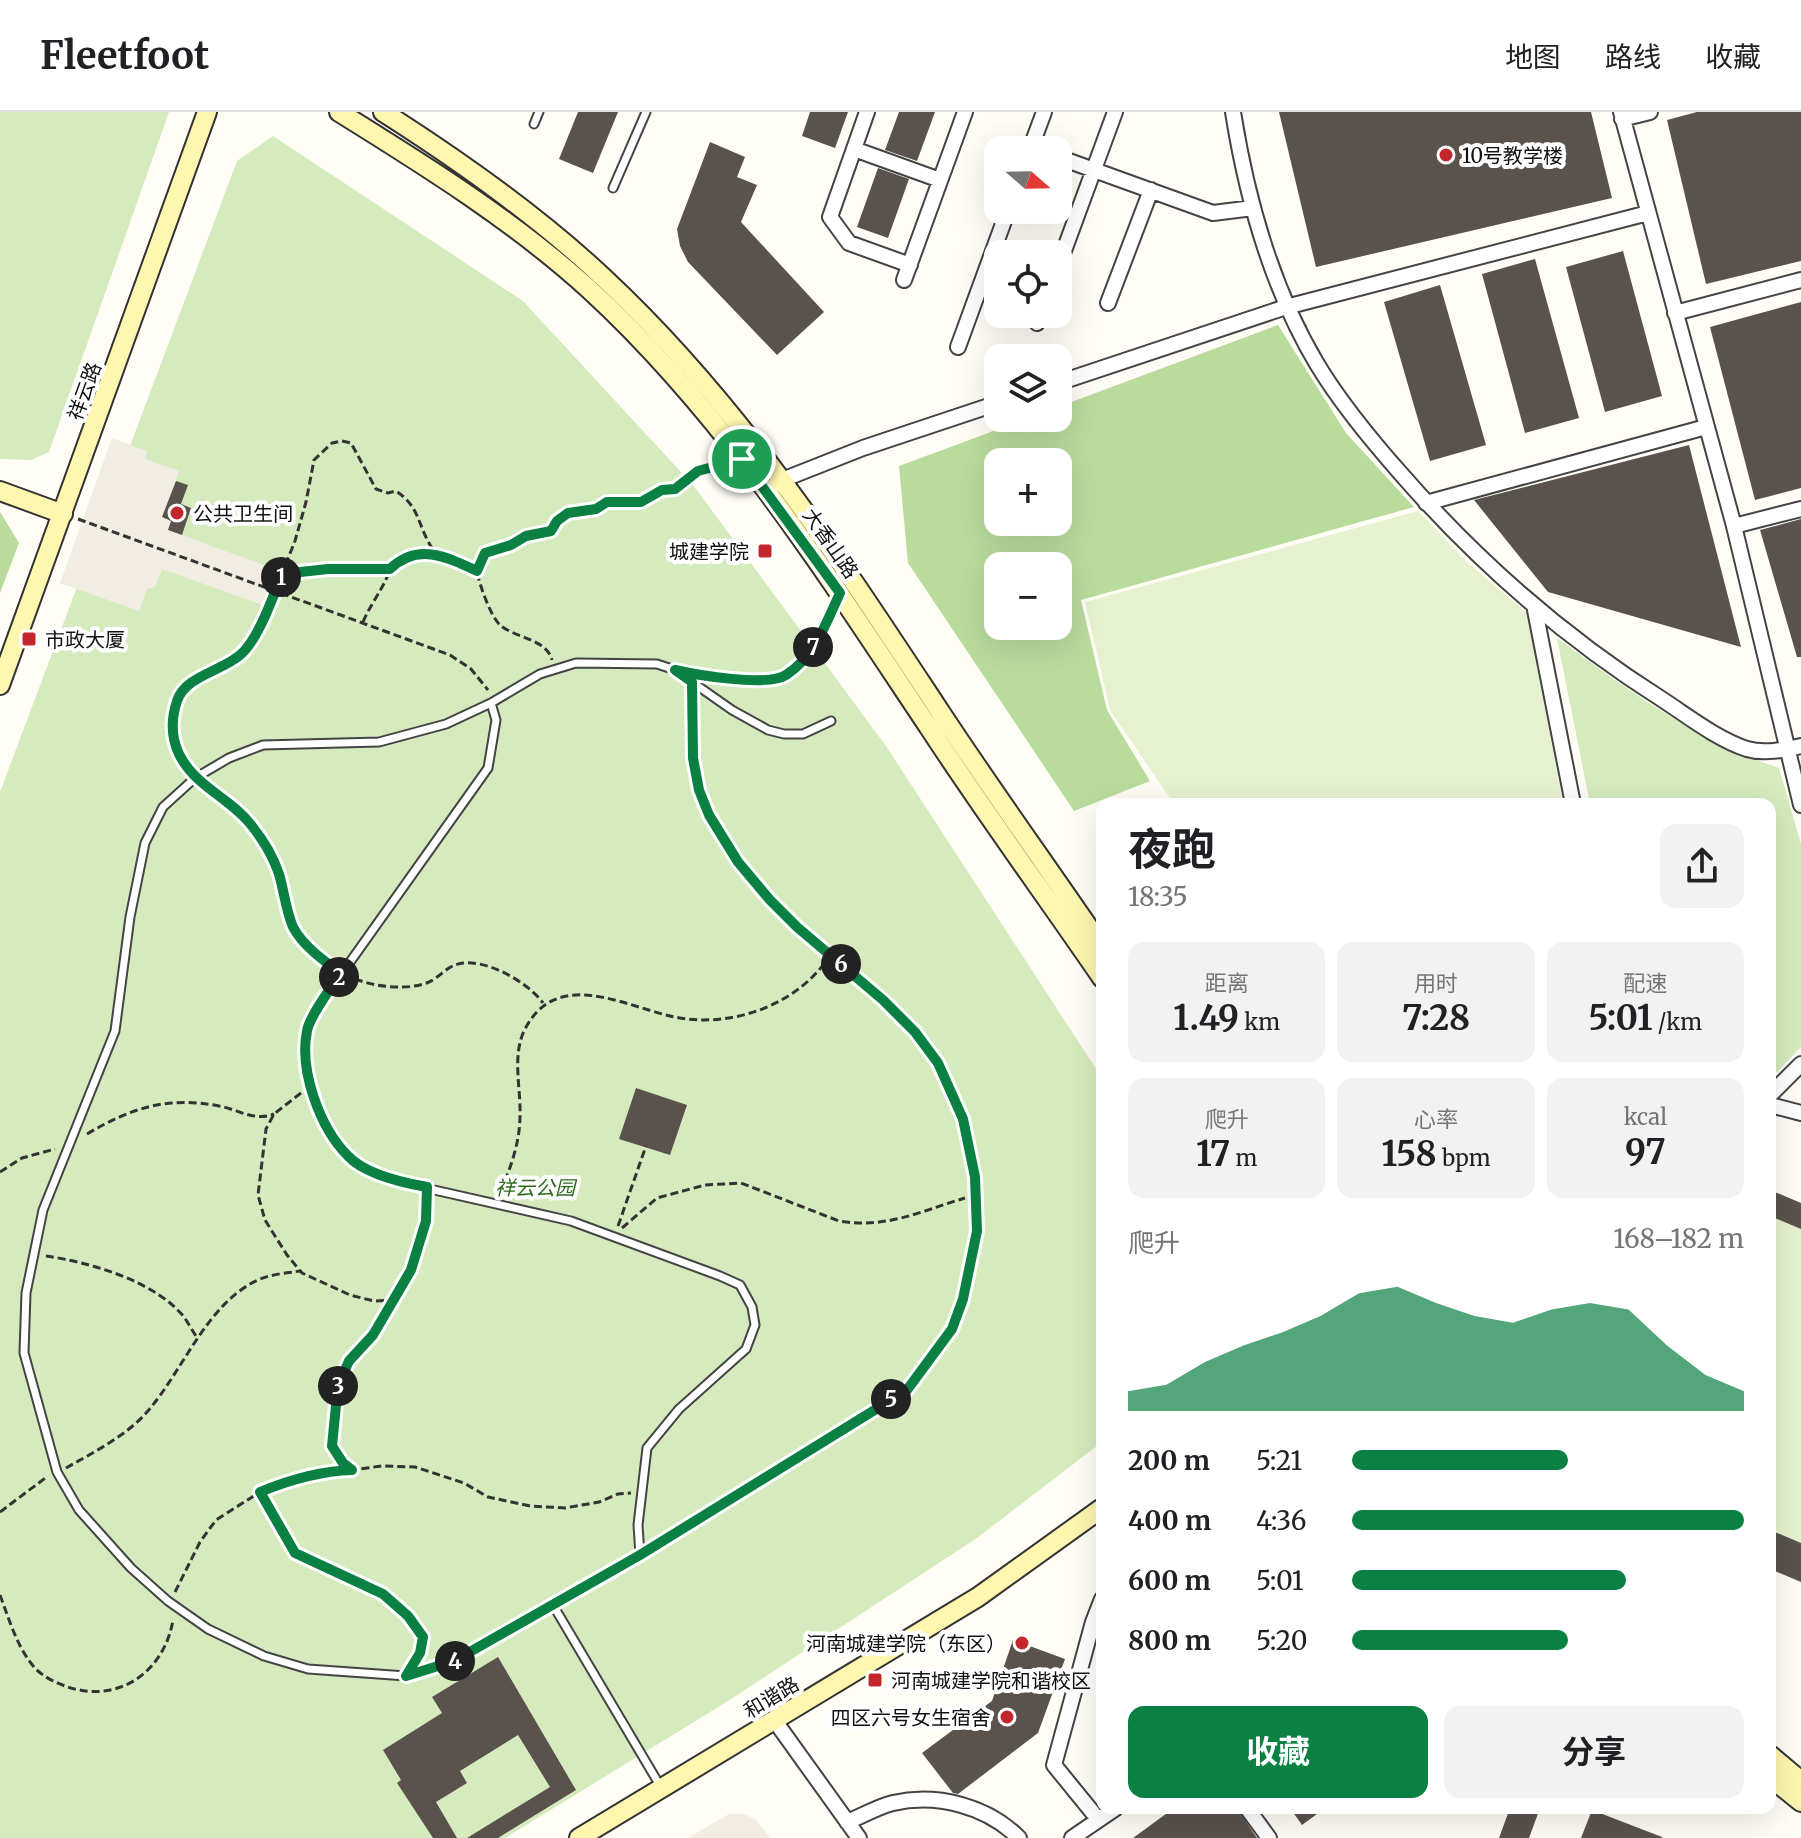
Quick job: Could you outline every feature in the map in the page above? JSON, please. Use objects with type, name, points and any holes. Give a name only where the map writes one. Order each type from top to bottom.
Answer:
[{"type":"main road","name":"祥云路","points":[[0,685],[207,112]]},
{"type":"main road","name":"大香山路","points":[[339,112],[431,171],[561,264],[644,345],[742,459],[775,486],[826,539],[1096,938]]},
{"type":"main road","name":"大香山路","points":[[383,112],[528,215],[605,279],[703,382],[775,486],[840,593],[931,732],[1096,969]]},
{"type":"main road","points":[[0,491],[63,514]]},
{"type":"main road","name":"和谐路","points":[[579,1838],[978,1597],[1096,1512]]},
{"type":"main road","points":[[1776,1760],[1801,1781]]},
{"type":"main road","points":[[1776,1782],[1801,1802]]},
{"type":"street","points":[[867,112],[830,217],[849,243],[910,265]]},
{"type":"street","points":[[904,280],[965,112]]},
{"type":"street","points":[[1038,136],[1044,112]]},
{"type":"street","points":[[1068,240],[1115,112]]},
{"type":"street","points":[[1233,112],[1253,208],[1286,307],[1317,365],[1354,419],[1426,503],[1473,551],[1579,643],[1700,724],[1747,749],[1786,750],[1801,746]]},
{"type":"street","points":[[1650,112],[1622,115],[1734,526],[1801,805]]},
{"type":"street","points":[[854,149],[940,180]]},
{"type":"street","points":[[1072,162],[1213,213],[1253,208]]},
{"type":"street","points":[[1108,303],[1151,190]]},
{"type":"street","points":[[1072,378],[1286,307],[1648,213]]},
{"type":"street","points":[[958,347],[1003,224]]},
{"type":"street","points":[[1675,313],[1801,280]]},
{"type":"street","points":[[775,486],[863,448],[984,408]]},
{"type":"street","points":[[1426,503],[1706,427]]},
{"type":"street","points":[[1734,526],[1801,509]]},
{"type":"street","points":[[1534,605],[1572,798]]},
{"type":"street","points":[[1776,1089],[1801,1064]]},
{"type":"street","points":[[1776,1107],[1801,1113]]},
{"type":"street","points":[[1096,1629],[1054,1765],[1098,1819]]},
{"type":"street","points":[[775,1721],[859,1838]]},
{"type":"street","points":[[847,1822],[889,1804],[917,1798],[945,1800],[998,1821],[1019,1838]]},
{"type":"street","points":[[1072,1838],[1106,1814]]},
{"type":"street","points":[[1251,1814],[1269,1838]]},
{"type":"lane","points":[[534,124],[539,112]]},
{"type":"lane","points":[[613,188],[646,112]]},
{"type":"lane","points":[[692,682],[693,758],[699,790],[709,815],[738,862],[797,927],[915,1032],[938,1063],[963,1119],[975,1177],[977,1231],[963,1299],[952,1329],[907,1390],[640,1555],[454,1661],[406,1676],[308,1669],[264,1656],[208,1629],[175,1606],[131,1568],[79,1510],[57,1472],[24,1353],[26,1293],[43,1210],[115,1031],[130,917],[145,843],[163,807],[195,778],[229,758],[263,745],[379,742],[446,724],[554,668],[576,663],[657,664],[675,670],[732,710],[768,730],[784,734],[803,734],[831,721]]},
{"type":"lane","points":[[491,703],[496,720],[488,768],[341,973],[307,1029],[306,1064],[316,1108],[349,1158],[390,1180],[571,1221],[740,1285],[752,1307],[755,1325],[746,1349],[679,1409],[647,1448],[638,1525],[640,1555]]},
{"type":"lane","points":[[553,1605],[662,1789]]},
{"type":"path","points":[[477,571],[433,550],[414,506],[396,491],[388,493],[376,489],[351,443],[332,443],[314,460],[302,519],[276,590],[255,634],[241,655],[188,685],[178,697],[172,735],[185,765],[195,778],[242,814],[253,827],[273,858],[292,925],[300,938],[323,961],[341,973],[375,985],[417,986],[455,965],[470,964],[501,970],[528,986],[543,1003]]},
{"type":"path","points":[[554,668],[551,654],[498,623],[479,583],[477,571],[485,553],[511,545],[526,536],[551,531],[557,521],[568,513],[596,509],[607,502],[641,502],[662,490],[675,489],[698,471],[742,459]]},
{"type":"path","points":[[63,514],[450,655],[487,685],[491,703]]},
{"type":"path","points":[[363,622],[390,569],[399,560],[411,555],[442,555]]},
{"type":"path","points":[[282,574],[328,569],[390,569]]},
{"type":"path","points":[[705,676],[746,679],[783,677],[809,654],[821,636],[840,593]]},
{"type":"path","points":[[493,1201],[506,1179],[520,1129],[518,1074],[523,1033],[543,1003],[571,995],[598,996],[670,1016],[724,1019],[751,1014],[786,996],[814,977],[831,955]]},
{"type":"path","points":[[311,1087],[290,1099],[274,1114],[266,1129],[258,1195],[265,1220],[300,1271],[350,1295],[374,1301],[394,1300]]},
{"type":"path","points":[[0,1172],[22,1158],[49,1152],[132,1110],[164,1102],[211,1104],[259,1117],[274,1114]]},
{"type":"path","points":[[614,1237],[646,1146]]},
{"type":"path","points":[[614,1237],[657,1198],[705,1185],[741,1183],[839,1221],[856,1224],[907,1219],[975,1195]]},
{"type":"path","points":[[352,1470],[343,1463],[332,1446],[338,1385],[349,1361],[373,1335],[411,1270],[426,1221],[427,1187]]},
{"type":"path","points":[[34,1254],[80,1262],[120,1274],[169,1304],[183,1317],[198,1339]]},
{"type":"path","points":[[0,1512],[41,1480],[120,1436],[146,1414],[222,1306],[235,1294],[259,1279],[300,1271]]},
{"type":"path","points":[[0,1595],[14,1634],[34,1667],[62,1685],[94,1693],[108,1692],[149,1671],[169,1639],[174,1595],[200,1542],[216,1520],[260,1492],[298,1478],[382,1466],[415,1467],[464,1483],[488,1497],[530,1506],[565,1508],[587,1505],[618,1494]]},
{"type":"path","points":[[260,1492],[295,1553],[383,1594],[408,1616],[423,1637],[420,1653],[406,1676]]},
{"type":"green space","points":[[0,112],[169,112],[49,452],[31,460],[0,459]]},
{"type":"green space","name":"祥云公园","points":[[273,136],[523,301],[693,485],[886,746],[1096,1069],[1096,1447],[977,1538],[728,1701],[505,1838],[0,1838],[0,792],[237,161]]},
{"type":"green space","points":[[1278,325],[1346,433],[1414,507],[1081,600],[1107,710],[1150,781],[1107,798],[1096,798],[1096,802],[1074,811],[908,563],[899,466],[991,432],[1072,432],[1072,402]]},
{"type":"green space","points":[[1418,511],[1467,562],[1527,613],[1562,798],[1170,798],[1110,710],[1085,602]]},
{"type":"green space","points":[[0,512],[19,543],[0,593]]},
{"type":"green space","points":[[1557,638],[1663,712],[1719,743],[1779,768],[1801,844],[1801,1047],[1776,1073],[1776,798],[1589,798]]},
{"type":"green space","points":[[1776,1193],[1801,1203],[1801,1582],[1776,1572]]},
{"type":"shaded area","points":[[112,438],[147,451],[145,459],[179,471],[162,517],[171,521],[168,530],[277,570],[282,583],[275,597],[262,605],[162,569],[155,587],[147,589],[139,611],[60,583]]},
{"type":"shaded area","points":[[729,1814],[744,1814],[755,1819],[771,1838],[688,1838]]},
{"type":"building","points":[[578,112],[618,112],[593,173],[559,159]]},
{"type":"building","points":[[810,112],[848,112],[835,148],[802,136]]},
{"type":"building","points":[[899,112],[935,112],[917,161],[885,150]]},
{"type":"building","name":"10号教学楼","points":[[1279,112],[1591,112],[1612,198],[1316,267]]},
{"type":"building","points":[[1697,112],[1801,112],[1801,261],[1706,284],[1667,120]]},
{"type":"building","points":[[710,142],[745,157],[737,177],[757,185],[741,222],[824,312],[777,355],[688,262],[680,246],[677,229]]},
{"type":"building","points":[[878,168],[909,179],[888,238],[857,227]]},
{"type":"building","points":[[1623,251],[1662,396],[1605,412],[1566,267]]},
{"type":"building","points":[[1535,259],[1579,418],[1525,433],[1482,274]]},
{"type":"building","points":[[1440,285],[1486,445],[1430,461],[1384,302]]},
{"type":"building","points":[[1801,302],[1801,488],[1755,500],[1710,327]]},
{"type":"building","points":[[1689,445],[1741,647],[1548,592],[1474,500]]},
{"type":"building","name":"公共卫生间","points":[[176,481],[188,485],[181,504],[191,508],[182,535],[168,530],[171,521],[162,517]]},
{"type":"building","points":[[1801,519],[1801,657],[1797,657],[1760,530]]},
{"type":"building","points":[[636,1088],[687,1105],[670,1155],[619,1139]]},
{"type":"building","points":[[1776,1193],[1801,1203],[1801,1229],[1776,1219]]},
{"type":"building","points":[[1776,1533],[1801,1543],[1801,1582],[1776,1572]]},
{"type":"building","name":"四区六号女生宿舍","points":[[1013,1640],[1065,1659],[1038,1733],[958,1794],[953,1793],[922,1753],[992,1701]]},
{"type":"building","points":[[498,1657],[576,1790],[498,1838],[467,1838],[550,1787],[518,1735],[460,1771],[467,1783],[436,1802],[457,1838],[433,1838],[397,1783],[401,1780],[383,1750],[442,1713],[432,1697]]},
{"type":"building","points":[[1166,1814],[1241,1814],[1257,1838],[1133,1838]]},
{"type":"building","points":[[1294,1814],[1317,1814],[1302,1825]]},
{"type":"building","points":[[1508,1814],[1538,1814],[1529,1838],[1499,1838]]},
{"type":"building","points":[[1590,1814],[1602,1814],[1662,1837],[1662,1838],[1581,1838]]},
{"type":"place","name":"10号教学楼","points":[[1446,155]]},
{"type":"place","name":"公共卫生间","points":[[177,513]]},
{"type":"place","name":"城建学院","points":[[765,551]]},
{"type":"place","name":"市政大厦","points":[[29,639]]},
{"type":"place","name":"河南城建学院（东区）","points":[[1022,1643]]},
{"type":"place","name":"河南城建学院和谐校区","points":[[875,1680]]},
{"type":"place","name":"四区六号女生宿舍","points":[[1007,1717]]},
{"type":"route","points":[[742,459],[840,593],[821,636],[809,654],[783,677],[746,679],[675,670],[692,682],[693,758],[699,790],[709,815],[738,862],[770,900],[883,1000],[915,1032],[938,1063],[963,1119],[975,1177],[977,1231],[963,1299],[952,1329],[907,1390],[640,1555],[454,1661],[406,1676],[420,1653],[423,1637],[408,1616],[383,1594],[295,1553],[260,1492],[283,1482],[336,1470],[352,1470],[343,1463],[332,1446],[338,1385],[349,1361],[373,1335],[411,1270],[426,1221],[427,1187],[390,1180],[349,1158],[316,1108],[306,1064],[307,1029],[341,973],[323,961],[300,938],[292,925],[273,858],[253,827],[242,814],[195,778],[185,765],[172,735],[178,697],[188,685],[241,655],[255,634],[282,574],[328,569],[390,569],[399,560],[411,555],[426,554],[442,555],[477,571],[485,553],[511,545],[526,536],[551,531],[557,521],[568,513],[596,509],[607,502],[641,502],[651,494],[675,489],[698,471],[742,459]]}]
